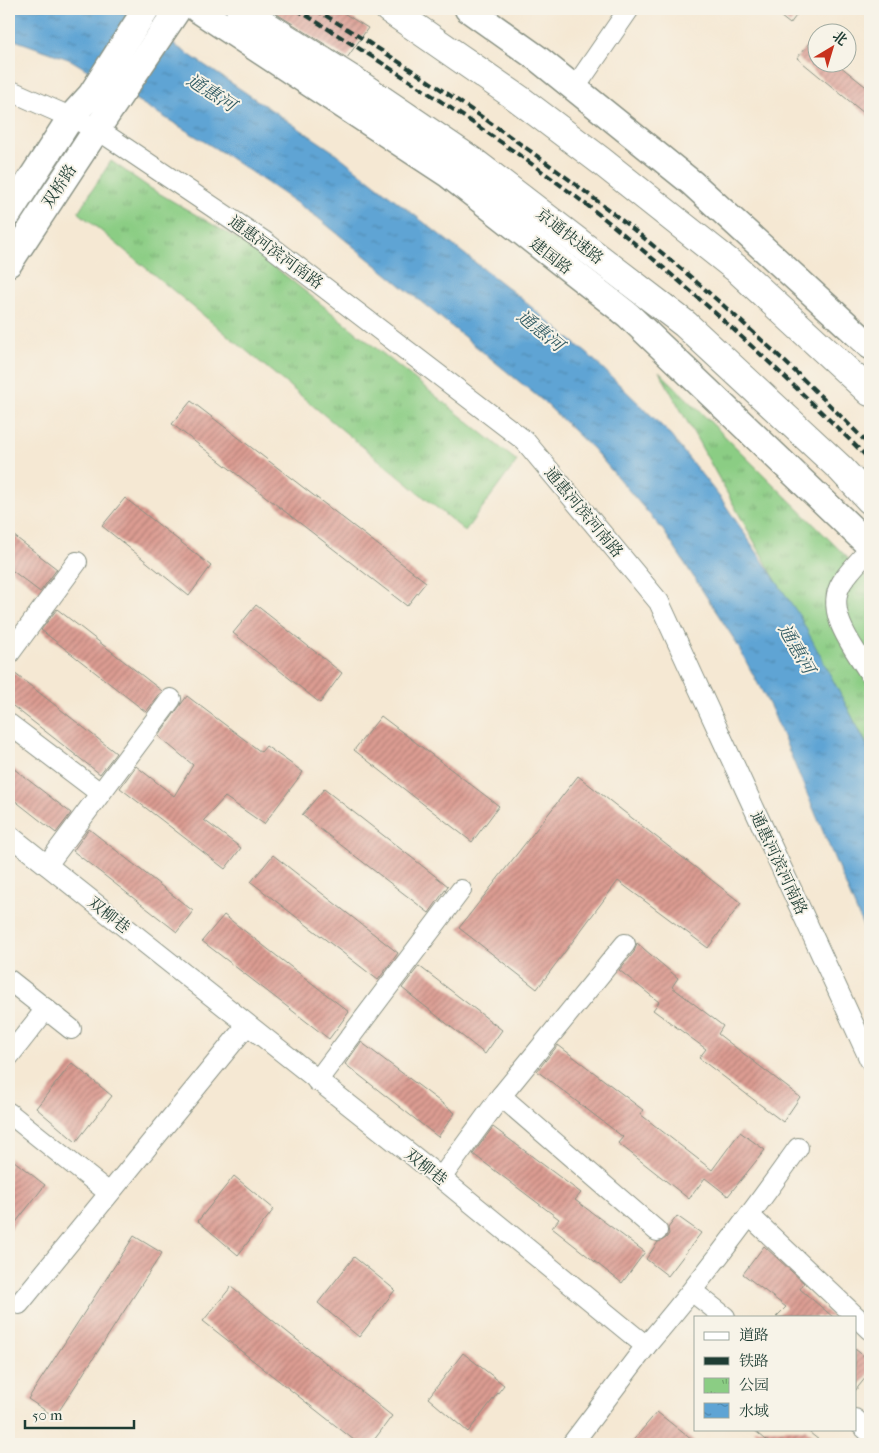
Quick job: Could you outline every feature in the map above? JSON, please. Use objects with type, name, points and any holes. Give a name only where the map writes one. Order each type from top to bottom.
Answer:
[{"type":"highway","name":"京通快速路","points":[[240,9],[354,81],[475,163],[685,324],[840,468],[870,500]]},
{"type":"highway","points":[[389,9],[519,99],[586,149],[737,269],[870,392]]},
{"type":"main road","points":[[100,111],[146,9]]},
{"type":"main road","name":"建国路","points":[[197,9],[448,176],[628,315],[870,548]]},
{"type":"main road","points":[[468,9],[536,58],[692,183],[867,335]]},
{"type":"main road","points":[[100,111],[174,15]]},
{"type":"main road","name":"双桥路","points":[[9,213],[71,118],[100,111]]},
{"type":"main road","name":"双桥路","points":[[9,263],[100,111]]},
{"type":"street","points":[[574,89],[629,9]]},
{"type":"street","points":[[9,90],[71,118]]},
{"type":"street","name":"通惠河滨河南路","points":[[100,111],[524,442],[658,602],[870,1060]]},
{"type":"street","points":[[870,548],[841,584],[836,602],[839,623],[870,674]]},
{"type":"street","points":[[9,654],[77,562]]},
{"type":"street","points":[[46,865],[171,699]]},
{"type":"street","points":[[9,724],[100,793]]},
{"type":"street","name":"双柳巷","points":[[9,835],[441,1178],[646,1346]]},
{"type":"street","points":[[317,1081],[461,890]]},
{"type":"street","points":[[441,1178],[501,1096],[624,944]]},
{"type":"street","points":[[9,980],[71,1029]]},
{"type":"street","points":[[9,1056],[46,1009]]},
{"type":"street","points":[[19,1304],[248,1025]]},
{"type":"street","points":[[501,1096],[657,1231]]},
{"type":"street","points":[[9,1113],[109,1194]]},
{"type":"street","points":[[572,1444],[646,1346],[693,1292],[798,1148]]},
{"type":"street","points":[[750,1216],[855,1316]]},
{"type":"street","points":[[693,1292],[724,1316]]},
{"type":"street","points":[[856,1317],[870,1330]]},
{"type":"green space","points":[[111,161],[150,188],[246,244],[517,461],[465,531],[78,212]]},
{"type":"green space","points":[[659,371],[870,580],[870,749]]},
{"type":"water","name":"通惠河","points":[[9,9],[121,9],[334,152],[518,296],[589,355],[666,430],[722,500],[799,615],[870,751],[870,943],[771,708],[734,639],[663,530],[593,449],[543,401],[317,217],[223,153],[71,60],[9,38]]},
{"type":"building","points":[[269,9],[337,9],[368,28],[347,58]]},
{"type":"building","points":[[771,9],[801,9],[790,24]]},
{"type":"building","points":[[806,47],[806,65],[797,58]]},
{"type":"building","points":[[814,72],[848,72],[870,90],[870,118]]},
{"type":"building","points":[[191,401],[426,582],[407,606],[172,424]]},
{"type":"building","points":[[125,498],[211,566],[189,596],[102,526]]},
{"type":"building","points":[[9,532],[57,569],[40,592],[9,568]]},
{"type":"building","points":[[256,605],[342,673],[320,703],[233,633]]},
{"type":"building","points":[[57,609],[162,691],[146,712],[41,630]]},
{"type":"building","points":[[9,669],[116,753],[100,774],[9,703]]},
{"type":"building","points":[[187,696],[261,752],[266,746],[303,772],[264,824],[225,797],[204,820],[241,848],[225,869],[120,788],[136,766],[174,796],[193,765],[158,736]]},
{"type":"building","points":[[381,716],[499,806],[472,842],[354,750]]},
{"type":"building","points":[[9,765],[71,813],[56,833],[9,796]]},
{"type":"building","points":[[578,776],[741,903],[708,948],[618,881],[537,989],[459,928]]},
{"type":"building","points":[[324,789],[448,886],[429,913],[302,815]]},
{"type":"building","points":[[89,829],[193,911],[177,932],[73,851]]},
{"type":"building","points":[[273,855],[398,953],[378,980],[251,882]]},
{"type":"building","points":[[224,915],[349,1012],[329,1039],[202,941]]},
{"type":"building","points":[[637,943],[678,978],[672,987],[723,1026],[718,1034],[800,1097],[783,1122],[699,1058],[706,1049],[653,1010],[659,1002],[619,970],[634,952]]},
{"type":"building","points":[[419,966],[502,1030],[485,1054],[402,988]]},
{"type":"building","points":[[361,1042],[455,1113],[438,1137],[345,1064]]},
{"type":"building","points":[[558,1045],[643,1110],[640,1114],[712,1170],[740,1132],[765,1150],[728,1196],[705,1178],[689,1199],[618,1143],[623,1137],[537,1071]]},
{"type":"building","points":[[72,1063],[112,1096],[76,1142],[36,1108]]},
{"type":"building","points":[[493,1127],[581,1193],[575,1200],[645,1252],[622,1283],[552,1228],[559,1219],[473,1154]]},
{"type":"building","points":[[9,1157],[45,1185],[9,1231]]},
{"type":"building","points":[[234,1176],[274,1209],[238,1255],[198,1221]]},
{"type":"building","points":[[677,1216],[701,1233],[668,1276],[646,1259],[658,1242],[669,1234],[668,1228]]},
{"type":"building","points":[[134,1236],[162,1253],[55,1417],[28,1399]]},
{"type":"building","points":[[764,1246],[804,1283],[800,1289],[832,1316],[777,1316],[786,1307],[743,1274]]},
{"type":"building","points":[[354,1257],[395,1290],[359,1337],[318,1303]]},
{"type":"building","points":[[231,1287],[392,1416],[371,1444],[359,1444],[203,1321]]},
{"type":"building","points":[[856,1350],[870,1361],[870,1372],[856,1390]]},
{"type":"building","points":[[463,1353],[504,1385],[468,1432],[428,1398]]},
{"type":"building","points":[[657,1412],[697,1444],[630,1444]]},
{"type":"building","points":[[754,1430],[806,1430],[824,1444],[771,1444]]},
{"type":"railway","points":[[296,9],[457,112],[535,166],[611,224],[744,339],[870,460]]},
{"type":"railway","points":[[315,9],[395,59],[474,112],[617,216],[705,289],[747,327],[870,446]]}]
